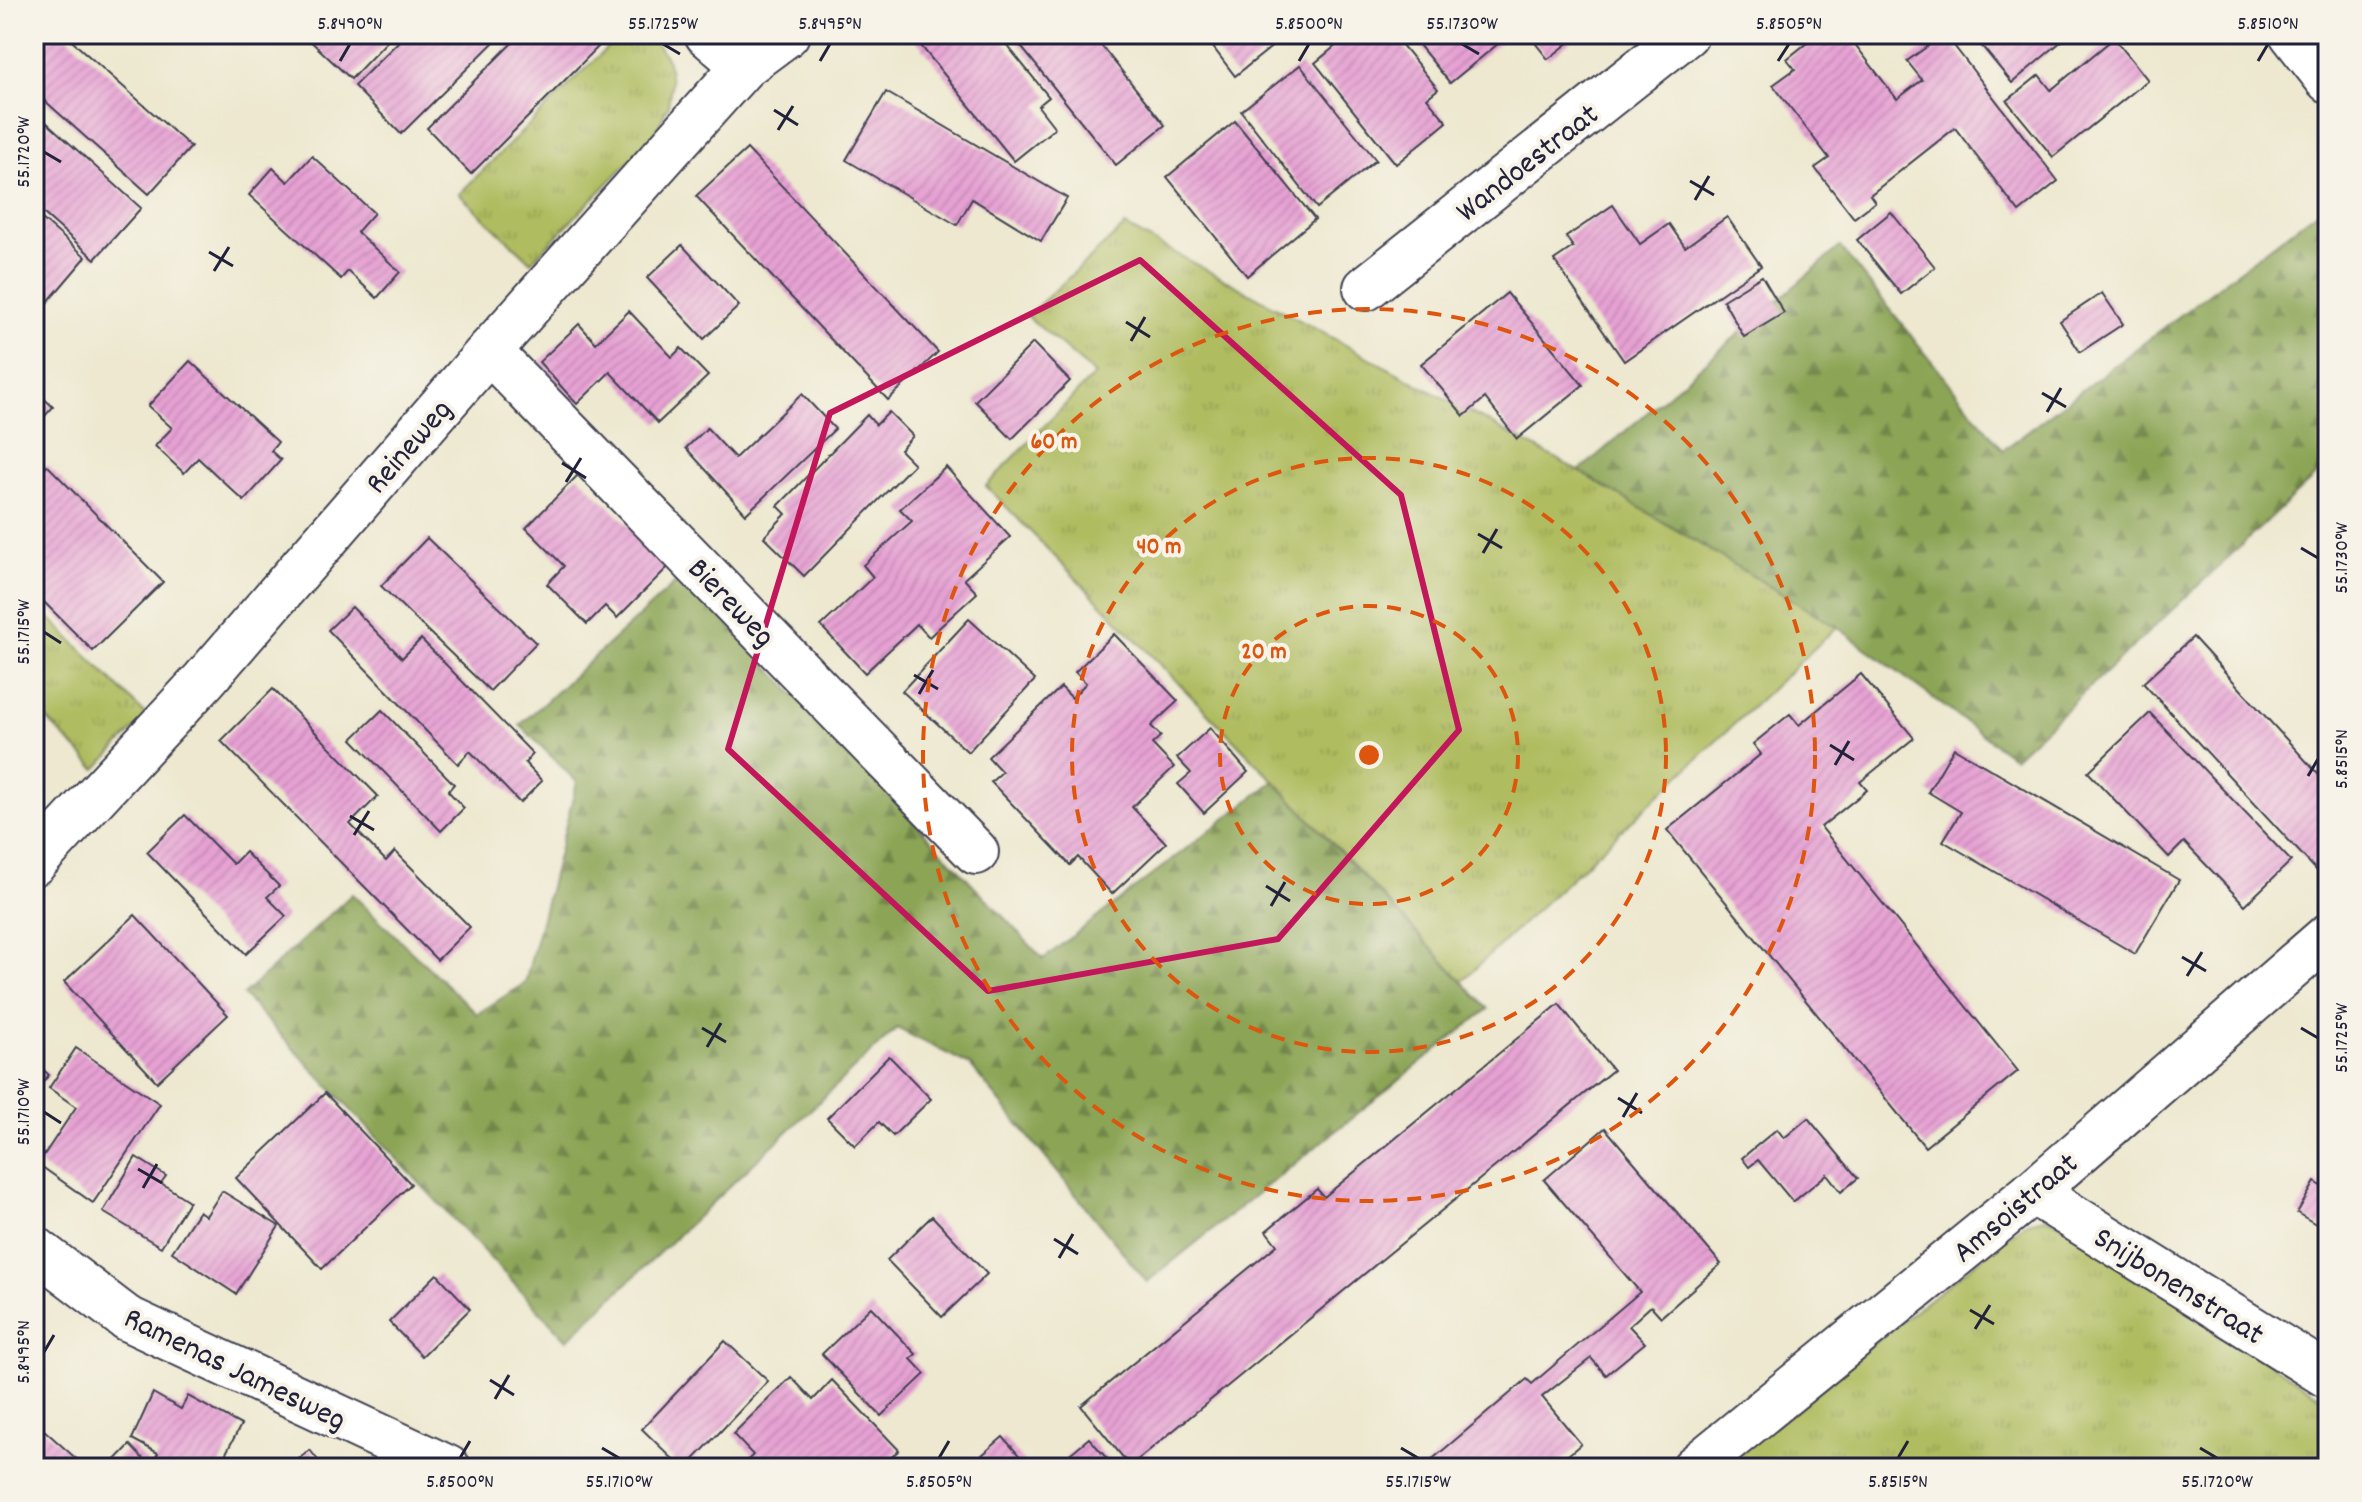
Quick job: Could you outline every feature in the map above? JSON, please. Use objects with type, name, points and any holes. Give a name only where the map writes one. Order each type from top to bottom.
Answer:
[{"type":"street","points":[[707,34],[744,66]]},
{"type":"street","name":"Reineweg","points":[[34,863],[204,680],[489,351],[744,66],[787,34]]},
{"type":"street","name":"Wandoestraat","points":[[1366,288],[1686,34]]},
{"type":"street","points":[[2292,34],[2328,80]]},
{"type":"street","name":"Biereweg","points":[[489,351],[976,852]]},
{"type":"street","name":"Amsoistraat","points":[[1694,1468],[2033,1192],[2328,936]]},
{"type":"street","name":"Snijbonenstraat","points":[[2033,1192],[2328,1376]]},
{"type":"street","name":"Ramenas Jamesweg","points":[[34,1248],[126,1318],[448,1468]]},
{"type":"highlighted area","points":[[1140,260],[1401,495],[1459,730],[1278,939],[988,991],[728,749],[830,413]]},
{"type":"green space","points":[[621,34],[646,34],[653,38],[668,61],[671,83],[668,106],[654,136],[531,262],[459,194]]},
{"type":"green space","points":[[2328,203],[2328,464],[2014,758],[1837,627],[1579,471],[1840,247],[2003,450]]},
{"type":"green space","points":[[1125,226],[1579,471],[1837,627],[1462,981],[1274,781],[986,486],[1095,374],[1027,316]]},
{"type":"green space","points":[[683,576],[1043,959],[1274,781],[1488,1009],[1147,1282],[970,1065],[897,1028],[567,1340],[243,995],[352,894],[477,1014],[525,983],[577,782],[520,725]]},
{"type":"green space","points":[[34,602],[147,716],[96,769],[34,706]]},
{"type":"green space","points":[[2045,1218],[2063,1224],[2328,1402],[2328,1468],[1716,1468],[2027,1222]]},
{"type":"building","points":[[34,34],[64,34],[191,147],[149,194],[34,91]]},
{"type":"building","points":[[303,34],[394,34],[351,79]]},
{"type":"building","points":[[406,34],[502,34],[401,134],[354,86]]},
{"type":"building","points":[[521,34],[611,34],[471,174],[427,128]]},
{"type":"building","points":[[998,34],[1049,97],[1038,106],[1055,128],[1014,161],[913,36]]},
{"type":"building","points":[[1011,34],[1092,34],[1165,125],[1116,165]]},
{"type":"building","points":[[1203,34],[1274,34],[1279,41],[1235,76]]},
{"type":"building","points":[[1350,34],[1393,34],[1438,89],[1427,98],[1447,122],[1396,164],[1315,63]]},
{"type":"building","points":[[1410,34],[1510,34],[1450,83]]},
{"type":"building","points":[[1528,34],[1580,34],[1548,59]]},
{"type":"building","points":[[1818,34],[1826,43],[1839,34],[1847,34],[1897,99],[1922,80],[1907,61],[1945,34],[2058,181],[2019,212],[1955,128],[1870,195],[1875,202],[1854,218],[1815,168],[1829,158],[1773,85],[1795,69],[1787,59]]},
{"type":"building","points":[[1972,34],[2070,34],[2012,83]]},
{"type":"building","points":[[2114,38],[2148,80],[2053,157],[2007,101],[2039,75],[2051,90]]},
{"type":"building","points":[[1300,65],[1376,160],[1317,208],[1241,111]]},
{"type":"building","points":[[886,92],[1067,198],[1041,241],[972,199],[957,225],[846,160]]},
{"type":"building","points":[[34,111],[141,208],[95,259],[34,205]]},
{"type":"building","points":[[1235,121],[1315,219],[1247,276],[1167,177]]},
{"type":"building","points":[[747,149],[938,352],[888,400],[696,196]]},
{"type":"building","points":[[312,156],[374,213],[357,232],[400,272],[377,298],[348,271],[341,279],[249,195],[273,168],[288,182]]},
{"type":"building","points":[[1613,205],[1640,244],[1669,224],[1685,247],[1727,217],[1761,266],[1624,361],[1554,260],[1573,247],[1566,237]]},
{"type":"building","points":[[34,212],[86,257],[46,304],[34,294]]},
{"type":"building","points":[[1891,212],[1935,267],[1901,294],[1857,240]]},
{"type":"building","points":[[682,245],[739,306],[704,339],[647,278]]},
{"type":"building","points":[[1762,276],[1784,313],[1744,337],[1723,300]]},
{"type":"building","points":[[1507,293],[1583,385],[1517,439],[1485,398],[1464,416],[1421,364]]},
{"type":"building","points":[[2102,293],[2123,324],[2080,352],[2060,321]]},
{"type":"building","points":[[629,311],[672,357],[681,348],[708,376],[658,423],[610,372],[577,404],[539,362],[579,324],[596,343]]},
{"type":"building","points":[[1033,343],[1070,381],[1012,439],[975,401]]},
{"type":"building","points":[[190,361],[278,442],[271,451],[281,460],[244,501],[198,458],[184,473],[155,446],[172,428],[148,406]]},
{"type":"building","points":[[34,389],[53,407],[34,428]]},
{"type":"building","points":[[802,394],[835,429],[746,514],[686,448],[707,428],[735,458]]},
{"type":"building","points":[[889,412],[913,436],[900,450],[914,464],[804,576],[764,537],[786,514],[778,506],[867,415],[876,425]]},
{"type":"building","points":[[47,465],[163,582],[93,651],[34,592],[34,479]]},
{"type":"building","points":[[946,467],[1010,537],[964,579],[977,593],[929,637],[917,624],[865,673],[821,626],[873,577],[863,565],[912,521],[900,509]]},
{"type":"building","points":[[578,475],[669,566],[617,618],[605,606],[587,624],[547,584],[564,566],[526,528]]},
{"type":"building","points":[[427,538],[536,643],[490,691],[381,586]]},
{"type":"building","points":[[352,607],[402,658],[421,639],[533,754],[525,763],[542,781],[520,803],[470,751],[458,764],[328,630]]},
{"type":"building","points":[[969,619],[1035,680],[968,752],[902,691]]},
{"type":"building","points":[[1114,634],[1178,701],[1151,726],[1161,736],[1152,744],[1174,767],[1132,807],[1166,843],[1112,894],[1078,857],[1070,865],[991,782],[1002,772],[988,757],[1061,687],[1072,698],[1086,683],[1075,672]]},
{"type":"building","points":[[2193,637],[2328,785],[2328,824],[2322,830],[2328,835],[2328,865],[2319,873],[2143,683]]},
{"type":"building","points":[[1861,674],[1914,738],[1860,782],[1867,790],[1821,827],[2018,1071],[1925,1147],[1667,830],[1761,754],[1753,744],[1790,714],[1799,725]]},
{"type":"building","points":[[273,689],[378,796],[350,824],[386,861],[395,851],[470,927],[437,960],[221,741]]},
{"type":"building","points":[[382,710],[454,784],[448,791],[464,808],[441,831],[352,739]]},
{"type":"building","points":[[2150,713],[2291,861],[2245,905],[2184,842],[2169,857],[2088,772]]},
{"type":"building","points":[[1210,728],[1248,772],[1204,813],[1178,784],[1191,773],[1177,758]]},
{"type":"building","points":[[1954,748],[2179,880],[2135,954],[1943,841],[1961,812],[1928,792]]},
{"type":"building","points":[[185,815],[233,864],[245,852],[279,886],[267,897],[286,916],[246,954],[147,852]]},
{"type":"building","points":[[135,915],[228,1015],[157,1082],[64,982]]},
{"type":"building","points":[[1559,1004],[1613,1070],[1130,1466],[1081,1406],[1277,1245],[1266,1231],[1317,1189],[1324,1197]]},
{"type":"building","points":[[76,1048],[160,1104],[93,1203],[38,1164],[76,1107],[49,1088]]},
{"type":"building","points":[[889,1056],[931,1099],[893,1136],[879,1122],[855,1146],[827,1118]]},
{"type":"building","points":[[34,1061],[49,1075],[34,1092]]},
{"type":"building","points":[[325,1093],[411,1184],[322,1269],[236,1178]]},
{"type":"building","points":[[1808,1118],[1858,1178],[1841,1192],[1827,1174],[1793,1202],[1758,1160],[1749,1167],[1742,1158],[1777,1129],[1784,1138]]},
{"type":"building","points":[[1605,1128],[1721,1264],[1661,1317],[1651,1306],[1629,1326],[1645,1343],[1606,1375],[1591,1358],[1542,1397],[1581,1444],[1553,1468],[1422,1468],[1527,1379],[1532,1384],[1640,1292],[1544,1180]]},
{"type":"building","points":[[136,1157],[166,1176],[161,1183],[189,1201],[161,1247],[103,1212]]},
{"type":"building","points":[[2315,1182],[2328,1190],[2328,1231],[2297,1213]]},
{"type":"building","points":[[222,1191],[279,1226],[236,1294],[172,1252],[199,1211],[206,1216]]},
{"type":"building","points":[[932,1216],[987,1274],[942,1317],[887,1260]]},
{"type":"building","points":[[437,1274],[470,1309],[422,1356],[389,1322]]},
{"type":"building","points":[[871,1307],[916,1354],[911,1359],[925,1374],[881,1416],[822,1354]]},
{"type":"building","points":[[725,1341],[768,1381],[686,1468],[682,1468],[642,1429]]},
{"type":"building","points":[[791,1377],[813,1400],[832,1380],[899,1450],[880,1468],[740,1468],[753,1455],[733,1434]]},
{"type":"building","points":[[153,1393],[181,1409],[188,1396],[241,1425],[218,1468],[108,1468],[130,1445],[151,1467],[158,1453],[132,1439]]},
{"type":"building","points":[[34,1421],[81,1463],[76,1468],[34,1468]]},
{"type":"building","points":[[1003,1437],[1030,1468],[967,1468]]},
{"type":"building","points":[[1089,1438],[1115,1468],[1074,1468],[1065,1458]]},
{"type":"building","points":[[310,1450],[324,1468],[287,1468]]}]
